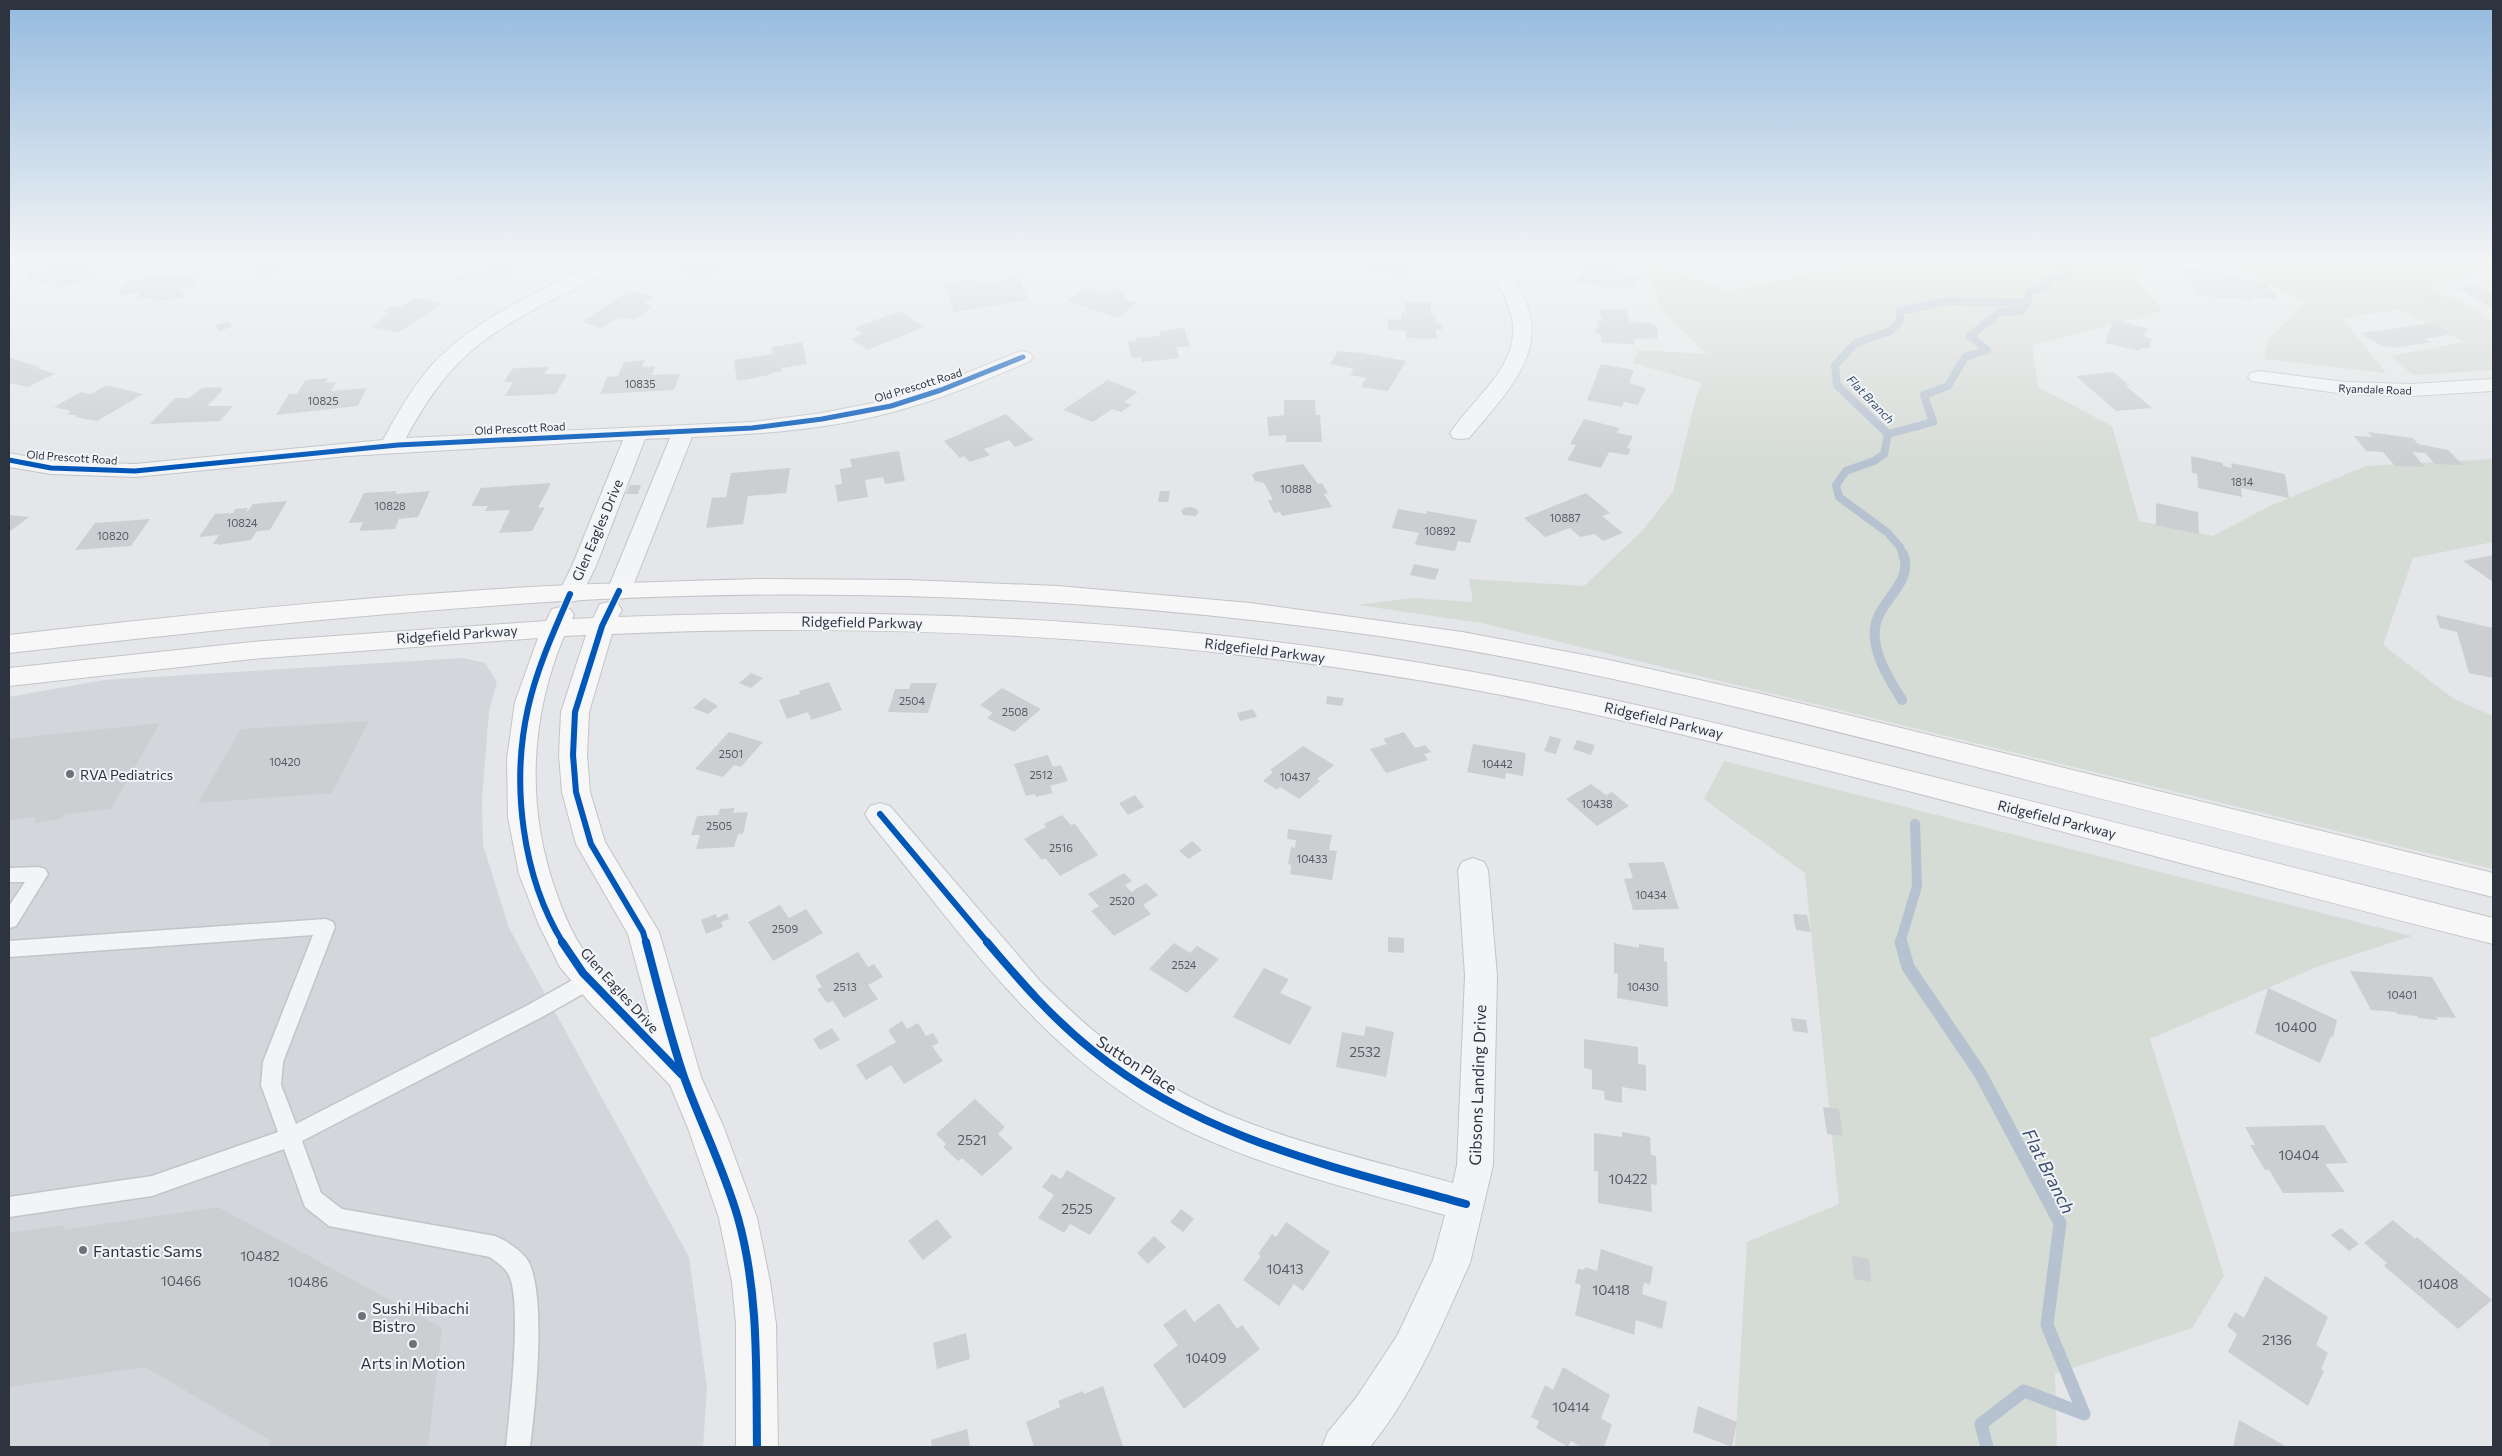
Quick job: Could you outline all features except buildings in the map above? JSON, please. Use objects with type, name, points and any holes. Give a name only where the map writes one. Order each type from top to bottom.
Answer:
[{"type":"main road","points":[[9,644],[313,611],[619,591],[855,587],[1025,592],[1204,606],[1466,642],[1623,672],[1781,708],[2493,885]]},
{"type":"main road","name":"Glen Eagles Drive","points":[[619,591],[602,626],[575,712],[573,755],[576,792],[591,844],[642,932],[684,1077],[706,1128],[738,1218],[751,1282],[756,1324],[757,1447]]},
{"type":"main road","name":"Glen Eagles Drive","points":[[570,594],[536,674],[525,721],[520,754],[520,796],[527,843],[537,881],[554,925],[575,963],[684,1077]]},
{"type":"main road","name":"Ridgefield Parkway","points":[[9,678],[300,646],[659,622],[864,621],[1116,633],[1254,648],[1426,672],[1556,696],[1685,725],[2493,930]]},
{"type":"street","points":[[391,446],[419,396],[438,370],[465,345],[489,329]]},
{"type":"street","points":[[1461,433],[1509,374],[1521,344],[1522,329]]},
{"type":"street","name":"Old Prescott Road","points":[[9,460],[45,467],[99,471],[148,470],[391,446],[761,427],[856,414],[899,404],[954,386],[1023,357]]},
{"type":"street","name":"Ryandale Road","points":[[2258,377],[2345,388],[2411,390],[2493,386]]},
{"type":"street","name":"Glen Eagles Drive","points":[[619,591],[684,431]]},
{"type":"street","name":"Glen Eagles Drive","points":[[570,594],[584,566],[637,433]]},
{"type":"street","name":"Sutton Place","points":[[880,814],[1028,991],[1053,1018],[1086,1047],[1154,1094],[1216,1126],[1277,1149],[1466,1204]]},
{"type":"street","name":"Gibsons Landing Drive","points":[[1343,1447],[1371,1413],[1410,1350],[1451,1263],[1475,1165],[1481,976],[1473,870]]},
{"type":"lane","points":[[9,876],[39,874],[9,921]]},
{"type":"lane","points":[[9,949],[326,927],[273,1062],[271,1085],[313,1200],[337,1219],[495,1246],[518,1266],[526,1297],[525,1380],[518,1447]]},
{"type":"lane","points":[[9,1207],[152,1186],[290,1136],[536,1011],[590,980]]},
{"type":"shaded area","points":[[1681,329],[2094,329],[2032,345],[2038,387],[2112,426],[2139,521],[2213,536],[2270,506],[2366,466],[2493,459],[2493,542],[2413,558],[2383,645],[2454,699],[2493,716],[2493,869],[1482,623],[1358,605],[1412,598],[1473,602],[1469,579],[1584,586],[1642,531],[1673,492],[1696,397],[1702,383],[1633,363],[1638,350],[1707,354]]},
{"type":"shaded area","points":[[2279,329],[2351,329],[2386,373],[2264,359],[2269,338]]},
{"type":"shaded area","points":[[2438,329],[2493,329],[2493,370],[2413,375],[2391,356],[2463,342]]},
{"type":"shaded area","points":[[463,658],[485,663],[497,682],[489,711],[482,799],[483,845],[509,928],[689,1257],[707,1388],[703,1447],[9,1447],[9,697],[104,680]]},
{"type":"shaded area","points":[[1724,761],[2412,936],[2319,966],[2150,1039],[2224,1276],[2192,1328],[2055,1374],[2057,1447],[1735,1447],[1747,1242],[1839,1204],[1805,873],[1704,799]]},
{"type":"waterway","name":"Flat Branch","points":[[1888,434],[1837,385],[1835,365],[1856,343],[1892,329]]},
{"type":"waterway","points":[[1888,434],[1933,422],[1924,395],[1948,386],[1965,357],[1987,350],[1970,336],[1979,329]]},
{"type":"waterway","name":"Flat Branch","points":[[1888,434],[1884,454],[1874,461],[1846,471],[1836,485],[1839,497],[1888,533],[1900,547],[1903,555]]},
{"type":"waterway","name":"Flat Branch","points":[[1902,700],[1882,666],[1876,647],[1875,628],[1882,609],[1904,574],[1903,554]]},
{"type":"waterway","name":"Flat Branch","points":[[1900,943],[1917,886],[1915,824]]},
{"type":"waterway","name":"Flat Branch","points":[[1901,942],[1908,967],[1980,1073],[2060,1223],[2047,1325],[2084,1414],[2024,1391],[1981,1424],[1987,1447]]},
{"type":"cycle path","points":[[9,460],[51,468],[135,471],[398,445],[752,428],[822,419],[891,406],[974,378],[1023,357]]},
{"type":"cycle path","points":[[619,591],[602,626],[575,712],[573,755],[576,792],[591,844],[643,932],[684,1077],[706,1128],[738,1218],[751,1282],[756,1324],[757,1447]]},
{"type":"cycle path","points":[[570,594],[548,643],[527,709],[522,746],[521,784],[524,823],[531,861],[542,898],[556,932],[575,963],[682,1075]]},
{"type":"cycle path","points":[[880,814],[1028,991],[1048,1012],[1092,1051],[1140,1085],[1191,1115],[1247,1139],[1340,1169],[1466,1204]]},
{"type":"place","name":"RVA Pediatrics","points":[[70,774]]},
{"type":"place","name":"Fantastic Sams","points":[[83,1250]]},
{"type":"place","name":"Sushi Hibachi Bistro","points":[[362,1316]]},
{"type":"place","name":"Arts in Motion","points":[[413,1344]]}]
